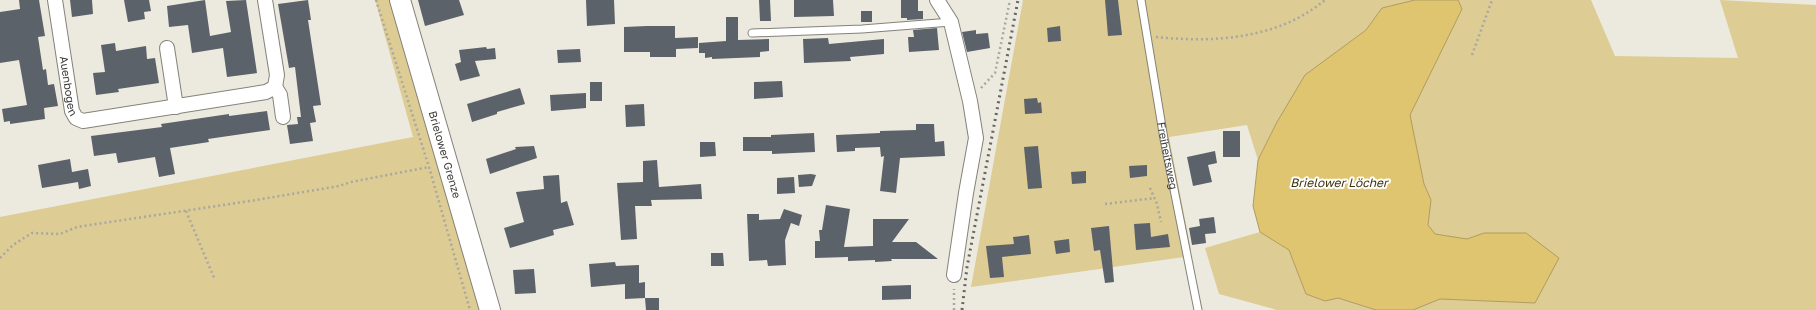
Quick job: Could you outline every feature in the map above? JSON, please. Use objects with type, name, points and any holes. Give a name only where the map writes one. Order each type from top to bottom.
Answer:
[{"type":"main road","name":"Brielower Grenze","points":[[400,0],[490,310]]},
{"type":"street","name":"Auenbogen","points":[[55,0],[72,111],[76,118],[83,121],[266,92],[275,87]]},
{"type":"street","points":[[265,0],[277,75],[275,87],[280,95],[283,117]]},
{"type":"street","points":[[936,0],[951,22],[970,101],[976,138],[954,275]]},
{"type":"street","points":[[167,48],[176,107]]},
{"type":"lane","name":"Freiheitsweg","points":[[1140,0],[1148,36],[1164,139],[1198,310]]},
{"type":"lane","points":[[752,33],[951,22]]},
{"type":"path","points":[[376,0],[429,167],[470,310]]},
{"type":"path","points":[[970,101],[995,73],[1010,0]]},
{"type":"path","points":[[1148,36],[1180,40],[1222,39],[1252,34],[1288,24],[1325,0]]},
{"type":"path","points":[[1472,55],[1492,0]]},
{"type":"path","points":[[0,258],[13,245],[32,233],[60,234],[77,227],[340,186],[351,182],[429,167]]},
{"type":"path","points":[[1150,188],[1155,198],[1162,222]]},
{"type":"path","points":[[1105,204],[1155,198]]},
{"type":"path","points":[[186,211],[215,280]]},
{"type":"path","points":[[954,275],[954,310]]},
{"type":"shaded area","points":[[375,0],[391,0],[481,310],[0,310],[0,217],[413,137]]},
{"type":"shaded area","points":[[1023,0],[1415,0],[1382,8],[1366,30],[1305,75],[1277,122],[1258,160],[1247,125],[1169,137],[1191,250],[1184,257],[971,287]]},
{"type":"shaded area","points":[[1458,0],[1591,0],[1615,56],[1738,58],[1720,0],[1816,5],[1816,310],[1413,310],[1440,299],[1535,303],[1484,233],[1467,239],[1435,234],[1428,225],[1431,200],[1424,184],[1409,115],[1462,9]]},
{"type":"shaded area","points":[[1260,232],[1289,250],[1306,294],[1325,301],[1338,298],[1376,310],[1277,310],[1219,294],[1205,248]]},
{"type":"water","name":"Brielower Löcher","points":[[1415,0],[1458,0],[1462,9],[1410,115],[1424,184],[1431,200],[1428,225],[1435,234],[1467,239],[1484,233],[1526,233],[1559,258],[1535,303],[1440,299],[1413,310],[1376,310],[1338,298],[1325,301],[1306,294],[1289,250],[1260,232],[1253,206],[1258,160],[1277,122],[1305,75],[1366,30],[1382,8]]},
{"type":"building","points":[[19,0],[39,0],[45,36],[38,37],[43,70],[46,69],[48,85],[54,84],[58,106],[44,108],[45,119],[10,124],[10,121],[4,122],[2,109],[27,105],[19,60],[0,63],[0,12],[20,9]]},
{"type":"building","points":[[70,0],[92,0],[93,14],[72,17]]},
{"type":"building","points":[[124,0],[149,0],[151,11],[144,12],[145,19],[128,22]]},
{"type":"building","points":[[205,0],[210,36],[231,32],[226,1],[246,0],[257,73],[227,77],[223,48],[192,53],[188,25],[169,27],[167,6]]},
{"type":"building","points":[[308,0],[311,20],[308,20],[321,105],[313,106],[316,122],[310,123],[313,141],[290,144],[287,125],[298,124],[297,117],[301,117],[295,67],[289,68],[278,4]]},
{"type":"building","points":[[418,0],[459,0],[464,15],[425,26]]},
{"type":"building","points":[[586,0],[614,0],[615,24],[587,26]]},
{"type":"building","points":[[759,0],[770,0],[771,21],[760,21]]},
{"type":"building","points":[[794,0],[833,0],[834,16],[794,17]]},
{"type":"building","points":[[901,0],[918,0],[918,11],[923,11],[923,19],[907,20],[907,18],[901,18]]},
{"type":"building","points":[[1105,0],[1118,0],[1122,35],[1108,36]]},
{"type":"building","points":[[861,11],[872,11],[872,22],[861,22]]},
{"type":"building","points":[[726,17],[738,17],[738,40],[769,39],[769,51],[760,52],[760,57],[705,58],[705,53],[699,53],[699,43],[726,41]]},
{"type":"building","points":[[675,26],[675,38],[698,37],[698,48],[676,49],[676,57],[650,57],[650,52],[624,52],[624,27]]},
{"type":"building","points":[[1060,26],[1061,41],[1048,42],[1047,28]]},
{"type":"building","points":[[937,28],[939,50],[909,52],[908,37],[914,37],[913,30]]},
{"type":"building","points":[[976,30],[976,34],[988,33],[990,48],[967,52],[962,32]]},
{"type":"building","points":[[828,38],[829,44],[884,39],[884,54],[850,57],[851,61],[804,63],[803,39]]},
{"type":"building","points":[[115,43],[116,51],[146,46],[147,59],[155,58],[159,83],[118,89],[119,92],[96,95],[93,73],[105,72],[101,45]]},
{"type":"building","points":[[486,47],[487,49],[495,48],[496,59],[475,61],[480,76],[460,81],[455,64],[461,62],[459,50]]},
{"type":"building","points":[[580,49],[581,62],[558,63],[557,50]]},
{"type":"building","points":[[782,81],[783,97],[754,99],[754,82]]},
{"type":"building","points":[[590,82],[602,82],[602,101],[590,101]]},
{"type":"building","points":[[520,88],[525,104],[497,112],[497,114],[472,122],[467,104]]},
{"type":"building","points":[[586,93],[586,108],[551,111],[550,95]]},
{"type":"building","points":[[1037,98],[1038,103],[1041,102],[1042,113],[1025,114],[1024,99]]},
{"type":"building","points":[[644,104],[645,126],[626,127],[625,105]]},
{"type":"building","points":[[267,111],[270,130],[208,139],[209,142],[170,148],[175,174],[159,177],[155,157],[118,163],[116,153],[94,156],[91,136],[162,127],[161,124],[229,114],[229,116]]},
{"type":"building","points":[[916,124],[934,124],[935,142],[944,141],[945,156],[900,158],[896,193],[880,191],[884,156],[881,157],[880,147],[855,148],[855,151],[837,152],[836,135],[880,133],[880,131],[916,130]]},
{"type":"building","points":[[1223,131],[1240,131],[1240,157],[1223,157]]},
{"type":"building","points":[[814,133],[815,152],[772,154],[772,151],[743,151],[743,137],[771,137],[771,135]]},
{"type":"building","points":[[700,142],[715,142],[716,156],[700,157]]},
{"type":"building","points":[[534,146],[537,158],[490,174],[486,159],[516,149],[515,147]]},
{"type":"building","points":[[1038,146],[1042,188],[1028,189],[1024,147]]},
{"type":"building","points":[[1215,151],[1217,163],[1208,165],[1212,182],[1193,186],[1187,157]]},
{"type":"building","points":[[70,159],[72,172],[88,169],[91,186],[79,189],[78,182],[42,188],[38,165]]},
{"type":"building","points":[[657,160],[659,187],[701,184],[702,199],[651,200],[652,206],[635,206],[637,239],[621,240],[617,183],[643,182],[643,161]]},
{"type":"building","points":[[1147,165],[1147,176],[1130,178],[1129,166]]},
{"type":"building","points":[[1086,171],[1086,183],[1072,184],[1071,172]]},
{"type":"building","points":[[559,175],[561,203],[567,201],[574,225],[553,230],[554,235],[510,248],[504,228],[524,222],[516,192],[544,189],[543,176]]},
{"type":"building","points":[[798,175],[816,175],[812,186],[799,187]]},
{"type":"building","points":[[794,177],[795,193],[777,194],[777,178]]},
{"type":"building","points":[[826,205],[850,209],[844,247],[873,246],[873,219],[909,219],[892,242],[916,242],[938,259],[891,259],[892,261],[875,262],[875,260],[848,261],[848,257],[815,258],[815,241],[820,241],[819,230],[822,230]]},
{"type":"building","points":[[784,209],[802,215],[799,226],[791,223],[785,240],[786,265],[768,266],[767,260],[749,261],[747,214],[759,214],[759,220],[780,219]]},
{"type":"building","points":[[1214,217],[1216,233],[1205,234],[1206,243],[1192,245],[1189,228],[1200,226],[1199,219]]},
{"type":"building","points":[[1150,223],[1151,237],[1168,234],[1170,247],[1136,250],[1134,224]]},
{"type":"building","points":[[1109,226],[1114,282],[1105,283],[1100,250],[1094,251],[1091,228]]},
{"type":"building","points":[[1029,235],[1031,254],[1002,257],[1004,277],[990,278],[986,246],[1014,244],[1013,237]]},
{"type":"building","points":[[1069,239],[1070,252],[1056,254],[1054,241]]},
{"type":"building","points":[[711,253],[723,253],[724,266],[711,266]]},
{"type":"building","points":[[615,262],[616,266],[639,265],[639,283],[645,282],[645,298],[625,299],[625,284],[591,287],[589,264]]},
{"type":"building","points":[[534,269],[536,293],[515,294],[513,270]]},
{"type":"building","points":[[911,285],[911,299],[882,300],[882,286]]},
{"type":"building","points":[[645,298],[659,298],[659,310],[646,310]]},
{"type":"railway","points":[[962,310],[967,267],[1018,0]]}]
